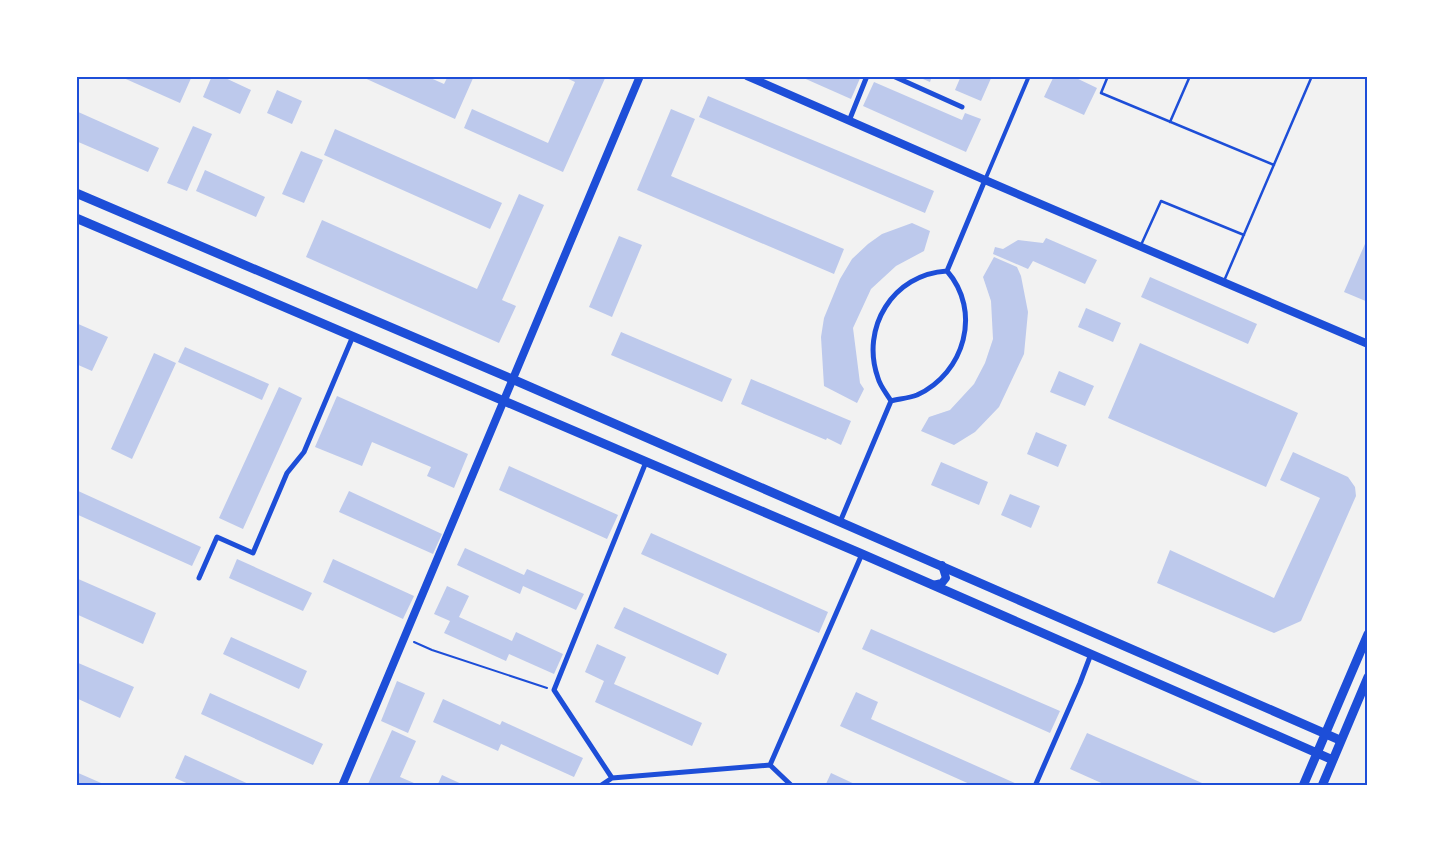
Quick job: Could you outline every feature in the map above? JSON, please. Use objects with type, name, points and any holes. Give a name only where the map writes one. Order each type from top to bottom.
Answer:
[{"type":"main road","points":[[342,786],[640,76]]},
{"type":"main road","points":[[747,76],[1368,344]]},
{"type":"main road","points":[[76,193],[512,378],[1340,740]]},
{"type":"main road","points":[[76,218],[934,585],[1333,760]]},
{"type":"main road","points":[[934,585],[942,583],[946,578],[942,565]]},
{"type":"main road","points":[[1303,786],[1368,634]]},
{"type":"main road","points":[[1322,786],[1368,677]]},
{"type":"street","points":[[849,121],[867,76]]},
{"type":"street","points":[[893,76],[962,107]]},
{"type":"street","points":[[947,271],[1030,76]]},
{"type":"street","points":[[891,402],[878,379],[874,360],[874,337],[878,320],[887,302],[896,293],[927,274],[947,271]]},
{"type":"street","points":[[891,402],[916,395],[932,385],[949,369],[959,354],[965,336],[966,322],[963,302],[958,287],[947,271]]},
{"type":"street","points":[[199,578],[217,537],[253,553],[287,472],[304,452],[354,336]]},
{"type":"street","points":[[840,522],[891,402]]},
{"type":"street","points":[[612,778],[554,690],[646,462]]},
{"type":"street","points":[[770,765],[862,554]]},
{"type":"street","points":[[1035,786],[1091,654]]},
{"type":"street","points":[[600,786],[612,778],[770,765],[792,786]]},
{"type":"lane","points":[[1108,76],[1101,94],[1274,164]]},
{"type":"lane","points":[[1170,122],[1190,76]]},
{"type":"lane","points":[[1224,282],[1312,76]]},
{"type":"lane","points":[[1140,247],[1161,201],[1244,235]]},
{"type":"path","points":[[404,637],[432,650],[554,690]]},
{"type":"building","points":[[119,76],[192,76],[180,103]]},
{"type":"building","points":[[212,76],[221,76],[251,90],[240,114],[203,97]]},
{"type":"building","points":[[360,76],[426,76],[444,84],[448,76],[474,76],[455,119]]},
{"type":"building","points":[[562,76],[606,76],[563,172],[464,128],[472,109],[548,143],[575,82]]},
{"type":"building","points":[[799,76],[861,76],[851,99]]},
{"type":"building","points":[[916,76],[932,76],[930,82]]},
{"type":"building","points":[[961,76],[992,76],[981,101],[955,90]]},
{"type":"building","points":[[1054,76],[1072,76],[1097,88],[1084,115],[1044,97]]},
{"type":"building","points":[[874,82],[962,120],[965,113],[981,119],[966,152],[863,106]]},
{"type":"building","points":[[277,90],[302,101],[292,124],[267,113]]},
{"type":"building","points":[[708,96],[934,191],[925,213],[699,117]]},
{"type":"building","points":[[671,109],[695,119],[671,176],[844,249],[834,274],[637,190]]},
{"type":"building","points":[[76,111],[159,148],[148,172],[76,141]]},
{"type":"building","points":[[193,126],[212,134],[187,191],[167,183]]},
{"type":"building","points":[[335,129],[502,203],[490,229],[324,155]]},
{"type":"building","points":[[301,151],[323,160],[304,203],[282,194]]},
{"type":"building","points":[[205,170],[265,197],[256,217],[196,191]]},
{"type":"building","points":[[519,194],[544,205],[502,300],[516,306],[499,343],[306,257],[322,220],[477,289]]},
{"type":"building","points":[[912,223],[930,231],[924,251],[896,266],[871,289],[853,328],[860,383],[864,389],[857,403],[824,386],[821,337],[824,318],[840,279],[852,259],[882,234]]},
{"type":"building","points":[[619,236],[642,245],[612,317],[589,307]]},
{"type":"building","points":[[1368,237],[1368,302],[1344,292]]},
{"type":"building","points":[[1046,238],[1097,260],[1085,284],[1033,261],[1028,269],[993,254],[995,247],[1003,249],[1018,240],[1043,243]]},
{"type":"building","points":[[994,257],[1017,267],[1021,276],[1028,312],[1024,354],[999,407],[975,432],[954,445],[921,431],[929,417],[950,410],[974,384],[985,363],[993,339],[991,301],[983,277]]},
{"type":"building","points":[[1150,277],[1257,324],[1248,344],[1141,297]]},
{"type":"building","points":[[1086,308],[1121,323],[1113,342],[1078,327]]},
{"type":"building","points":[[76,323],[108,337],[92,371],[76,364]]},
{"type":"building","points":[[621,332],[732,379],[722,402],[611,355]]},
{"type":"building","points":[[1140,343],[1298,413],[1266,487],[1108,418]]},
{"type":"building","points":[[185,347],[269,384],[262,400],[178,362]]},
{"type":"building","points":[[154,353],[176,363],[132,459],[111,449]]},
{"type":"building","points":[[1059,371],[1094,386],[1085,406],[1050,392]]},
{"type":"building","points":[[751,379],[851,421],[841,445],[741,404]]},
{"type":"building","points":[[279,387],[302,398],[243,529],[219,518]]},
{"type":"building","points":[[337,396],[468,454],[454,488],[427,476],[431,467],[372,442],[362,466],[315,447]]},
{"type":"building","points":[[1036,432],[1067,445],[1058,467],[1027,454]]},
{"type":"building","points":[[1293,452],[1348,477],[1355,487],[1356,496],[1301,621],[1274,633],[1157,583],[1170,550],[1274,598],[1320,498],[1280,480]]},
{"type":"building","points":[[941,462],[988,482],[979,505],[931,485]]},
{"type":"building","points":[[509,466],[618,515],[607,539],[499,490]]},
{"type":"building","points":[[76,490],[201,547],[192,566],[76,514]]},
{"type":"building","points":[[349,491],[442,534],[433,554],[339,512]]},
{"type":"building","points":[[1010,494],[1040,506],[1031,528],[1001,515]]},
{"type":"building","points":[[651,533],[828,612],[819,633],[641,554]]},
{"type":"building","points":[[465,548],[524,575],[527,569],[584,594],[576,610],[523,586],[520,594],[457,565]]},
{"type":"building","points":[[237,559],[312,593],[303,611],[229,578]]},
{"type":"building","points":[[333,559],[414,596],[403,619],[323,582]]},
{"type":"building","points":[[76,578],[156,613],[143,644],[76,614]]},
{"type":"building","points":[[447,586],[469,596],[459,617],[512,641],[516,632],[563,654],[554,674],[509,654],[506,661],[444,633],[450,621],[434,614]]},
{"type":"building","points":[[624,607],[727,654],[718,675],[614,628]]},
{"type":"building","points":[[871,629],[1060,711],[1050,733],[862,649]]},
{"type":"building","points":[[231,637],[307,671],[299,689],[223,654]]},
{"type":"building","points":[[597,644],[626,657],[614,684],[702,723],[692,746],[595,702],[604,681],[585,672]]},
{"type":"building","points":[[76,662],[134,687],[120,718],[76,698]]},
{"type":"building","points":[[397,681],[425,693],[408,733],[381,721]]},
{"type":"building","points":[[856,692],[878,702],[871,719],[1017,784],[1016,786],[974,786],[840,726]]},
{"type":"building","points":[[210,693],[323,744],[313,765],[201,714]]},
{"type":"building","points":[[443,699],[500,725],[502,721],[583,758],[574,777],[501,744],[498,751],[433,722]]},
{"type":"building","points":[[392,730],[416,741],[400,777],[421,786],[372,786],[368,784]]},
{"type":"building","points":[[1087,733],[1209,786],[1108,786],[1070,769]]},
{"type":"building","points":[[185,755],[253,786],[193,786],[175,778]]},
{"type":"building","points":[[76,772],[108,786],[76,786]]},
{"type":"building","points":[[831,773],[859,786],[825,786]]},
{"type":"building","points":[[442,775],[466,786],[437,786]]}]
